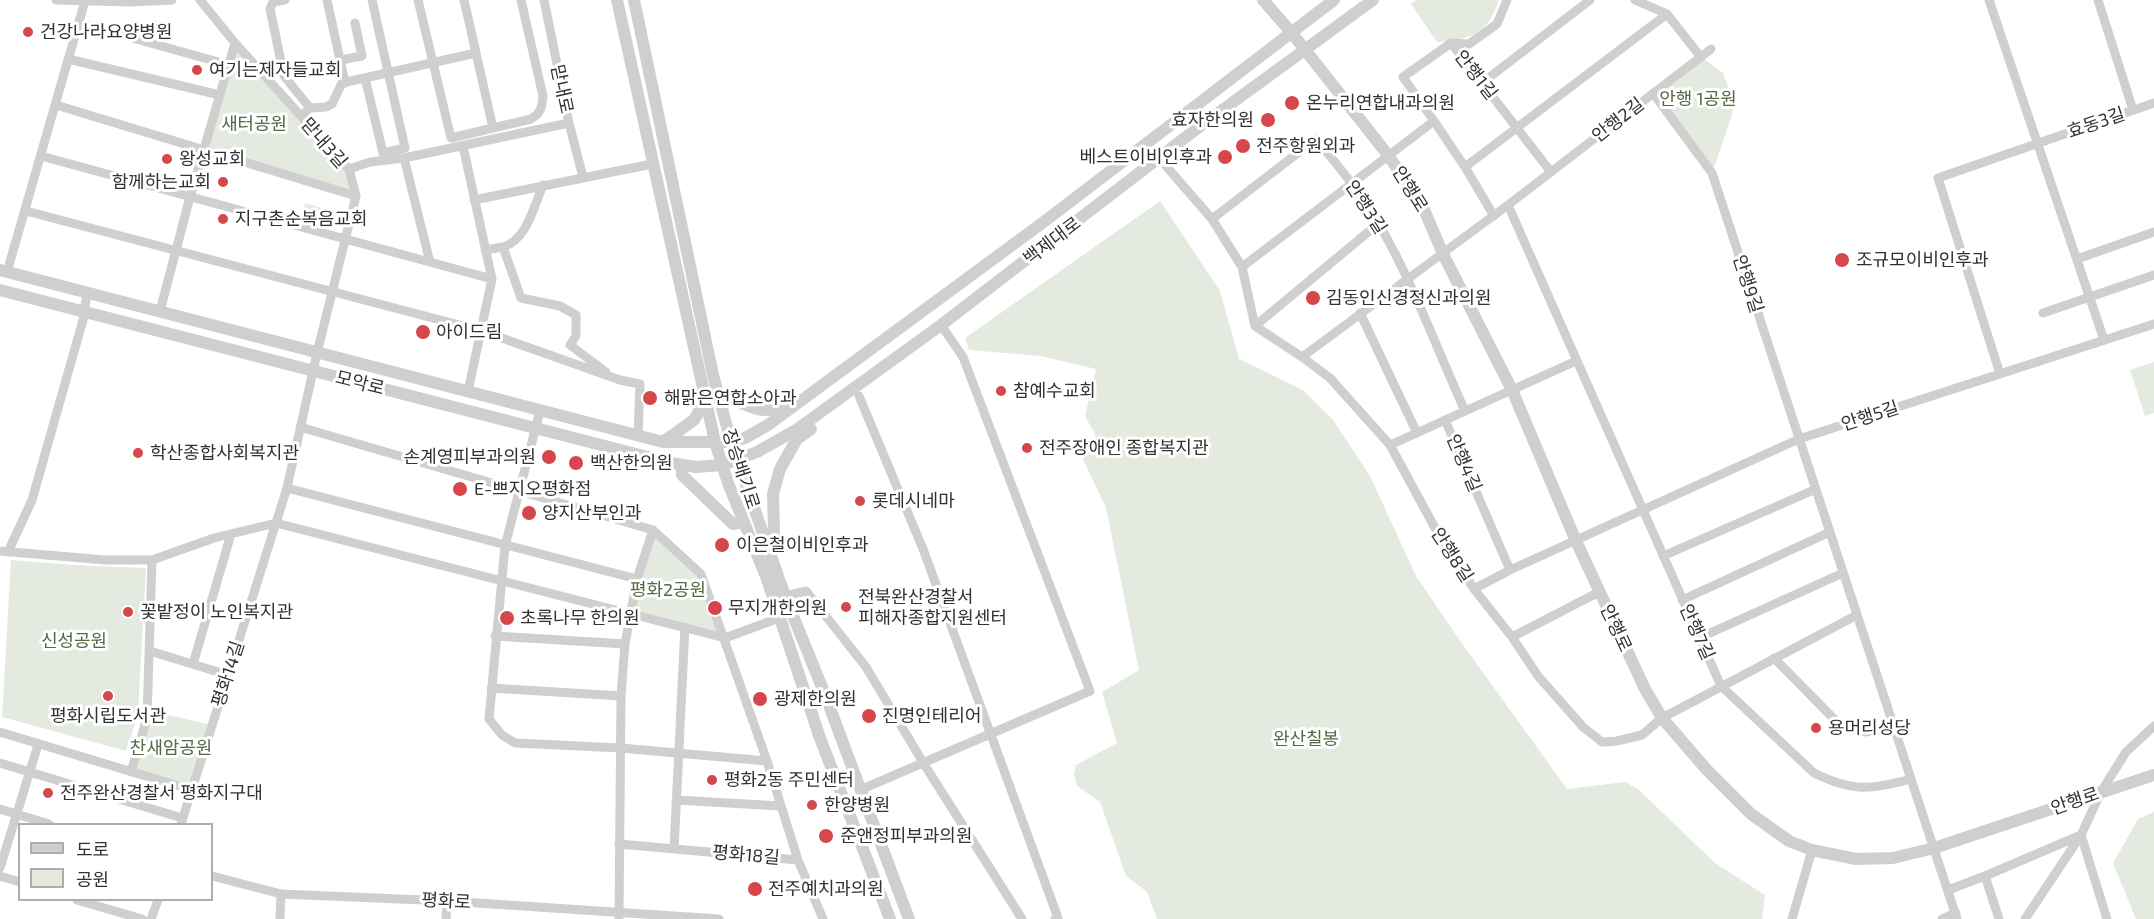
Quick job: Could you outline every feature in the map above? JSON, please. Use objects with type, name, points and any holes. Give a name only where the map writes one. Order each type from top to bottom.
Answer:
[{"type":"street","points":[[56,0],[85,2],[172,0]]},
{"type":"street","name":"맏내3길","points":[[200,0],[235,43],[349,169],[356,196],[317,353]]},
{"type":"street","points":[[285,0],[273,2],[270,9],[284,76],[310,108],[328,112],[342,84],[345,83],[476,53]]},
{"type":"street","points":[[327,0],[345,83]]},
{"type":"street","points":[[365,78],[383,153],[405,148],[372,0]]},
{"type":"street","points":[[418,0],[450,138],[531,119],[538,115],[543,96],[521,0]]},
{"type":"street","points":[[464,0],[493,128]]},
{"type":"street","name":"맏내로","points":[[544,0],[569,123],[583,177]]},
{"type":"street","name":"장승배기로","points":[[617,0],[651,164],[715,442],[743,522],[767,579],[820,738],[890,919]]},
{"type":"street","name":"장승배기로","points":[[634,0],[717,393],[730,442],[785,596],[824,692],[906,918]]},
{"type":"street","name":"안행로","points":[[1263,0],[1388,155],[1423,207],[1443,254],[1512,390],[1576,541],[1646,690],[1662,718],[1707,770],[1750,814],[1789,841],[1812,850],[1856,859],[1893,858],[1934,848],[2154,775]]},
{"type":"street","name":"백제대로","points":[[715,442],[730,442],[745,438],[783,414],[1045,221],[1334,0]]},
{"type":"street","name":"백제대로","points":[[722,465],[737,461],[772,445],[879,371],[1159,158],[1373,0]]},
{"type":"street","name":"안행1길","points":[[1434,121],[1403,77],[1451,43],[1469,44],[1497,24],[1507,0]]},
{"type":"street","points":[[1482,83],[1590,0]]},
{"type":"street","points":[[1635,0],[1667,14],[1700,56]]},
{"type":"street","points":[[1989,0],[2104,340]]},
{"type":"street","points":[[2098,0],[2133,110]]},
{"type":"street","points":[[4,271],[26,211],[85,2]]},
{"type":"street","points":[[1465,167],[1667,14]]},
{"type":"street","points":[[79,23],[229,65]]},
{"type":"street","points":[[340,60],[362,56],[355,23]]},
{"type":"street","points":[[160,311],[190,197],[235,43]]},
{"type":"street","name":"안행1길","points":[[1451,43],[1516,128]]},
{"type":"street","name":"안행2길","points":[[1443,254],[1711,49]]},
{"type":"street","points":[[69,59],[220,95]]},
{"type":"street","name":"안행9길","points":[[1653,93],[1712,173],[1956,916]]},
{"type":"street","name":"효동3길","points":[[2000,374],[1938,178],[2154,103]]},
{"type":"street","points":[[56,105],[356,196]]},
{"type":"street","points":[[301,117],[310,108]]},
{"type":"street","points":[[1242,267],[1434,121],[1494,216]]},
{"type":"street","points":[[349,169],[370,162],[404,158],[569,123]]},
{"type":"street","points":[[1516,128],[1551,172]]},
{"type":"street","name":"안행3길","points":[[1212,219],[1316,139],[1352,183],[1379,223],[1445,367]]},
{"type":"street","points":[[463,146],[492,279],[483,331],[468,391]]},
{"type":"street","points":[[41,156],[492,279]]},
{"type":"street","points":[[404,158],[430,262]]},
{"type":"street","points":[[1159,158],[1212,219],[1242,267],[1255,326],[1379,223]]},
{"type":"street","points":[[474,200],[651,164]]},
{"type":"street","points":[[485,250],[503,247],[520,237],[543,185]]},
{"type":"street","points":[[1508,205],[1663,556],[1816,489]]},
{"type":"street","points":[[26,211],[483,331],[612,377],[640,384],[638,436]]},
{"type":"street","points":[[2077,259],[2154,232]]},
{"type":"street","points":[[503,247],[521,298],[560,306],[576,315],[576,336],[570,345],[612,377]]},
{"type":"street","points":[[1302,357],[1443,254]]},
{"type":"street","name":"모악로","points":[[4,271],[638,436],[663,442],[715,442]]},
{"type":"street","points":[[2043,313],[2154,275]]},
{"type":"street","name":"모악로","points":[[0,290],[682,465],[696,467],[722,465]]},
{"type":"street","points":[[87,294],[32,500],[4,551],[105,560],[152,560],[214,538],[276,523],[724,638],[779,618]]},
{"type":"street","name":"안행4길","points":[[1360,313],[1417,433]]},
{"type":"street","name":"안행5길","points":[[1474,589],[1510,570],[1799,439],[2154,324]]},
{"type":"street","points":[[860,790],[1090,692],[963,357],[941,326]]},
{"type":"street","name":"안행8길","points":[[1255,326],[1330,378],[1390,445],[1434,528],[1474,589],[1512,637],[1538,676],[1583,727],[1602,742],[1617,741],[1642,735],[1662,718]]},
{"type":"street","name":"평화14길","points":[[182,821],[287,488],[317,353]]},
{"type":"street","name":"안행4길","points":[[1390,445],[1576,361]]},
{"type":"street","name":"안행4길","points":[[1445,367],[1465,411]]},
{"type":"street","points":[[764,539],[774,533],[772,494],[780,469],[797,439],[881,379],[879,371]]},
{"type":"street","points":[[717,393],[757,408],[771,410],[777,407],[783,414]]},
{"type":"street","points":[[859,396],[923,549],[992,734],[1058,918],[1054,919]]},
{"type":"street","points":[[663,442],[694,420],[706,399]]},
{"type":"street","points":[[540,411],[505,546],[489,719],[502,735],[515,743],[621,748],[767,761]]},
{"type":"street","name":"안행4길","points":[[1445,420],[1510,570]]},
{"type":"street","points":[[300,427],[518,491]]},
{"type":"street","points":[[682,465],[682,475],[733,524],[743,522]]},
{"type":"street","points":[[287,488],[637,579]]},
{"type":"street","name":"평화18길","points":[[518,491],[653,530],[701,574],[767,761],[798,860],[619,844]]},
{"type":"street","points":[[619,915],[621,696],[625,644],[637,579],[653,530]]},
{"type":"street","points":[[1682,600],[1830,532]]},
{"type":"street","points":[[193,664],[231,534]]},
{"type":"street","name":"안행7길","points":[[1663,556],[1721,686],[1806,766],[1830,781],[1856,788],[1886,786],[1911,779]]},
{"type":"street","points":[[131,772],[147,718],[152,560]]},
{"type":"street","points":[[1699,638],[1843,573]]},
{"type":"street","points":[[785,596],[806,591],[866,667],[1022,919]]},
{"type":"street","points":[[1512,637],[1599,592]]},
{"type":"street","points":[[1662,718],[1857,615]]},
{"type":"street","points":[[674,849],[685,627]]},
{"type":"street","points":[[495,636],[625,644]]},
{"type":"street","points":[[150,651],[228,675]]},
{"type":"street","points":[[1774,658],[1848,729],[1858,733],[1894,728]]},
{"type":"street","points":[[491,687],[621,696]]},
{"type":"street","points":[[2025,919],[2081,835],[2101,792],[2126,752],[2154,726]]},
{"type":"street","points":[[0,732],[192,790]]},
{"type":"street","points":[[0,868],[38,745]]},
{"type":"street","points":[[0,764],[182,821]]},
{"type":"street","points":[[676,800],[781,806]]},
{"type":"street","points":[[0,808],[43,823]]},
{"type":"street","points":[[1948,890],[2081,835]]},
{"type":"street","points":[[2081,835],[2104,918]]},
{"type":"street","points":[[1792,919],[1812,850]]},
{"type":"street","points":[[798,860],[823,919]]},
{"type":"street","points":[[0,876],[18,881]]},
{"type":"street","name":"평화로","points":[[213,876],[281,894],[447,901],[619,915],[719,919]]},
{"type":"street","points":[[1985,876],[1999,919]]},
{"type":"street","points":[[279,919],[281,894]]},
{"type":"street","points":[[80,901],[142,919]]},
{"type":"street","points":[[151,919],[158,901]]},
{"type":"street","points":[[446,919],[447,901]]},
{"type":"street","points":[[1942,919],[1956,916]]},
{"type":"green space","points":[[1417,0],[1499,0],[1489,21],[1476,33],[1468,37],[1437,42],[1411,4]]},
{"type":"green space","name":"새터공원","points":[[235,43],[349,169],[356,196],[204,150]]},
{"type":"green space","name":"안행 1공원","points":[[1700,56],[1723,73],[1734,102],[1731,118],[1712,173],[1653,93]]},
{"type":"green space","name":"완산칠봉","points":[[1160,201],[1220,291],[1239,359],[1303,390],[1333,420],[1370,476],[1416,576],[1567,789],[1625,782],[1638,789],[1715,863],[1765,895],[1762,919],[1157,919],[1147,892],[1126,876],[1100,802],[1077,786],[1074,775],[1076,765],[1117,743],[1102,692],[1139,670],[1106,508],[1080,453],[1096,436],[1085,416],[1096,369],[1040,356],[969,350],[965,338]]},
{"type":"green space","points":[[305,203],[321,208],[314,231],[299,227]]},
{"type":"green space","points":[[2154,362],[2154,413],[2145,416],[2130,370]]},
{"type":"green space","name":"평화2공원","points":[[653,530],[701,574],[725,638],[631,613]]},
{"type":"green space","name":"신성공원","points":[[11,560],[146,568],[138,715],[126,751],[2,717]]},
{"type":"green space","name":"찬새암공원","points":[[147,710],[212,725],[192,790],[131,772]]},
{"type":"green space","points":[[2154,812],[2154,919],[2136,919],[2113,863],[2138,819]]},
{"type":"place","name":"건강나라요양병원","points":[[28,32]]},
{"type":"place","name":"여기는제자들교회","points":[[197,70]]},
{"type":"place","name":"온누리연합내과의원","points":[[1292,103]]},
{"type":"place","name":"효자한의원","points":[[1268,120]]},
{"type":"place","name":"전주항원외과","points":[[1243,146]]},
{"type":"place","name":"베스트이비인후과","points":[[1225,157]]},
{"type":"place","name":"왕성교회","points":[[167,159]]},
{"type":"place","name":"함께하는교회","points":[[223,182]]},
{"type":"place","name":"지구촌순복음교회","points":[[223,219]]},
{"type":"place","name":"조규모이비인후과","points":[[1842,260]]},
{"type":"place","name":"김동인신경정신과의원","points":[[1313,298]]},
{"type":"place","name":"아이드림","points":[[423,332]]},
{"type":"place","name":"참예수교회","points":[[1001,391]]},
{"type":"place","name":"해맑은연합소아과","points":[[650,398]]},
{"type":"place","name":"전주장애인 종합복지관","points":[[1027,448]]},
{"type":"place","name":"학산종합사회복지관","points":[[138,453]]},
{"type":"place","name":"손계영피부과의원","points":[[549,457]]},
{"type":"place","name":"백산한의원","points":[[576,463]]},
{"type":"place","name":"E-쁘지오평화점","points":[[460,489]]},
{"type":"place","name":"롯데시네마","points":[[860,501]]},
{"type":"place","name":"양지산부인과","points":[[529,513]]},
{"type":"place","name":"이은철이비인후과","points":[[722,545]]},
{"type":"place","name":"전북완산경찰서 피해자종합지원센터","points":[[846,607]]},
{"type":"place","name":"무지개한의원","points":[[715,608]]},
{"type":"place","name":"꽃밭정이 노인복지관","points":[[128,612]]},
{"type":"place","name":"초록나무 한의원","points":[[507,618]]},
{"type":"place","name":"평화시립도서관","points":[[108,696]]},
{"type":"place","name":"광제한의원","points":[[760,699]]},
{"type":"place","name":"진명인테리어","points":[[869,716]]},
{"type":"place","name":"용머리성당","points":[[1816,728]]},
{"type":"place","name":"평화2동 주민센터","points":[[712,780]]},
{"type":"place","name":"전주완산경찰서 평화지구대","points":[[48,793]]},
{"type":"place","name":"한양병원","points":[[812,805]]},
{"type":"place","name":"준앤정피부과의원","points":[[826,836]]},
{"type":"place","name":"전주예치과의원","points":[[755,889]]}]
